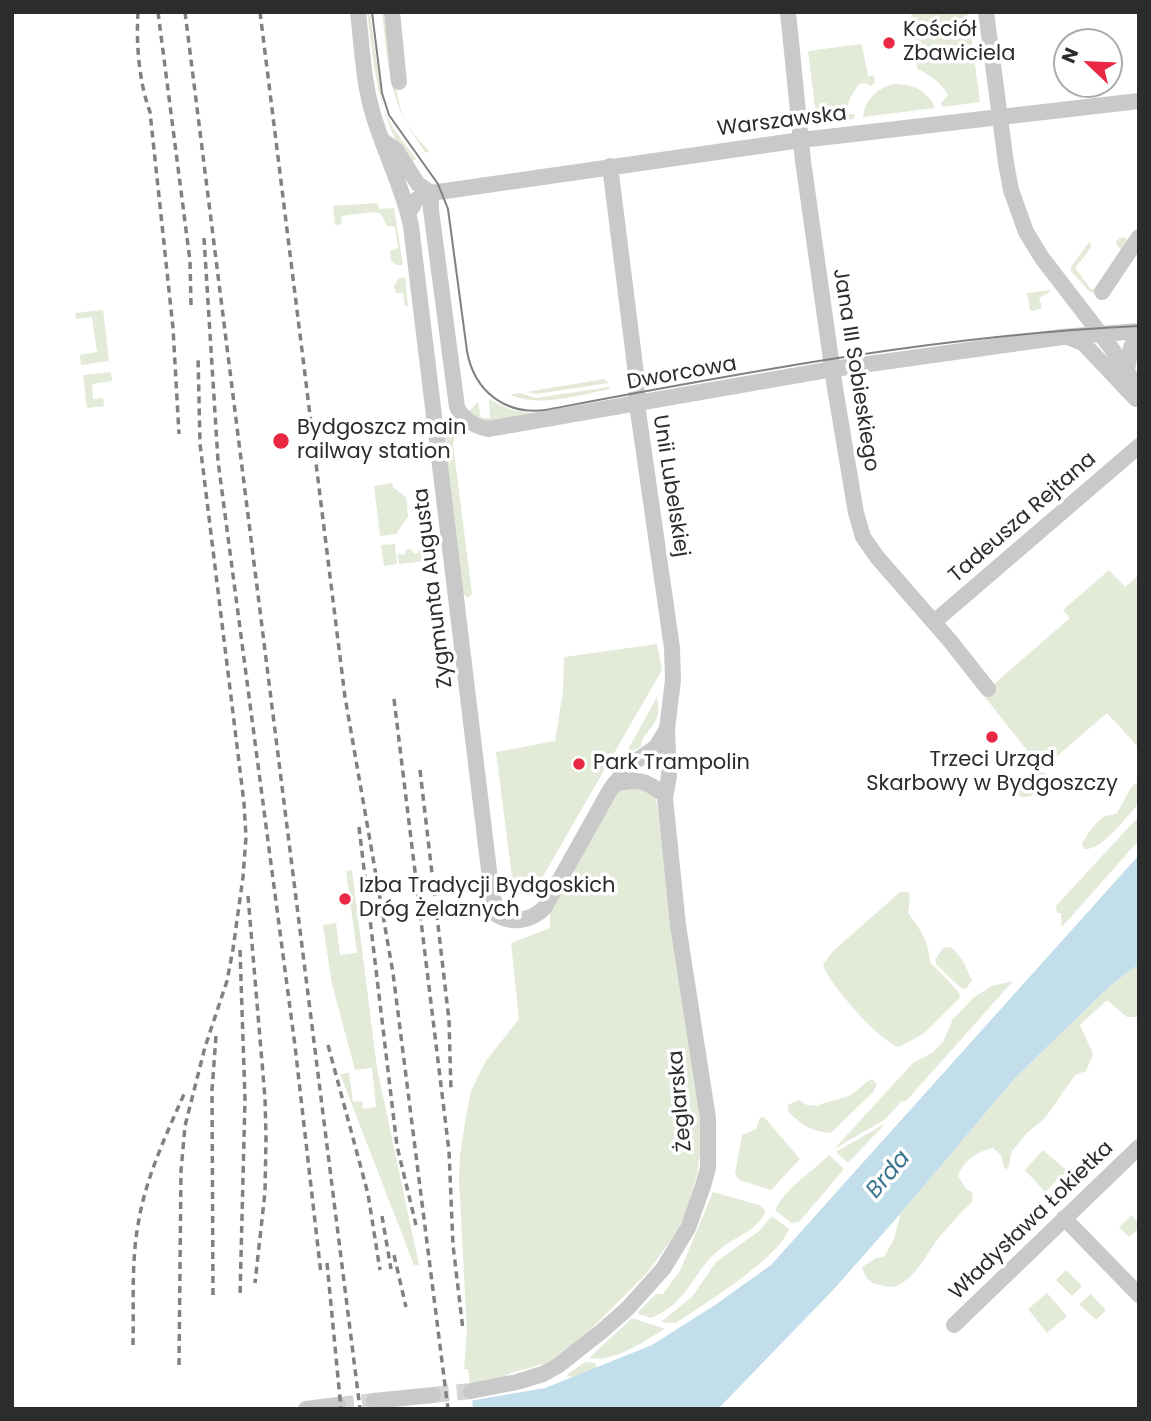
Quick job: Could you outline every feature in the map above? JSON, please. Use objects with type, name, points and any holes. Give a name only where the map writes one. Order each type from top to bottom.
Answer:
[{"type":"street","name":"Zygmunta Augusta","points":[[358,12],[368,94],[408,214],[489,873],[497,915],[507,920],[521,920],[537,915],[544,908],[614,784]]},
{"type":"street","points":[[392,12],[400,82]]},
{"type":"street","name":"Jana III Sobieskiego","points":[[788,12],[801,140],[833,369],[856,513],[863,537],[988,690]]},
{"type":"street","points":[[986,12],[1012,190],[1027,232],[1042,258],[1127,370],[1139,390]]},
{"type":"street","name":"Warszawska","points":[[432,193],[801,140],[1139,102]]},
{"type":"street","name":"Zygmunta Augusta","points":[[382,140],[396,150],[418,184],[432,193]]},
{"type":"street","name":"Unii Lubelskiej","points":[[610,166],[636,374],[637,404],[673,660],[667,729]]},
{"type":"street","points":[[408,214],[417,199],[432,193]]},
{"type":"street","name":"Dworcowa","points":[[432,193],[431,210],[454,397],[464,418],[477,426],[494,429],[733,385],[1098,332],[1139,334]]},
{"type":"street","points":[[1102,292],[1139,237]]},
{"type":"street","points":[[1127,370],[1131,347],[1139,334]]},
{"type":"street","points":[[1066,337],[1083,343],[1139,400]]},
{"type":"street","name":"Tadeusza Rejtana","points":[[934,622],[1139,446]]},
{"type":"street","points":[[614,784],[629,766],[656,747],[667,729]]},
{"type":"street","name":"Żeglarska","points":[[471,1391],[543,1374],[559,1365],[611,1324],[663,1269],[688,1227],[703,1186],[708,1168],[708,1118],[678,925],[665,794],[669,747],[667,729]]},
{"type":"street","points":[[614,784],[632,779],[641,780],[665,794]]},
{"type":"street","name":"Władysława Łokietka","points":[[954,1325],[1139,1147]]},
{"type":"street","points":[[1065,1218],[1139,1295]]},
{"type":"street","points":[[374,1401],[433,1395]]},
{"type":"street","points":[[306,1409],[338,1405]]},
{"type":"green space","points":[[367,12],[370,12],[383,105],[375,73]]},
{"type":"green space","points":[[382,12],[393,85],[407,122],[429,151],[426,153],[404,118],[392,86]]},
{"type":"green space","points":[[911,12],[968,12],[980,102],[943,107],[941,103],[948,95],[935,80],[917,69]]},
{"type":"green space","points":[[860,44],[868,76],[874,76],[875,83],[871,86],[859,84],[850,98],[845,114],[855,114],[853,119],[817,123],[808,51]]},
{"type":"green space","points":[[893,84],[907,85],[924,92],[935,108],[863,117],[866,105],[873,96]]},
{"type":"green space","points":[[384,108],[393,128],[416,159],[408,164],[390,126]]},
{"type":"green space","points":[[377,203],[380,209],[394,208],[403,265],[396,265],[391,261],[390,251],[398,248],[395,227],[387,226],[381,214],[374,212],[341,216],[342,224],[335,225],[333,206]]},
{"type":"green space","points":[[1122,237],[1126,238],[1128,243],[1094,293],[1090,292],[1071,271],[1071,267],[1089,242],[1090,249],[1075,268],[1091,289],[1094,289],[1121,249],[1116,241]]},
{"type":"green space","points":[[405,277],[408,306],[405,306],[403,293],[396,293],[394,286],[398,279]]},
{"type":"green space","points":[[1051,291],[1039,298],[1042,308],[1030,310],[1027,293]]},
{"type":"green space","points":[[103,310],[109,361],[81,365],[80,355],[97,352],[92,317],[76,319],[75,313]]},
{"type":"green space","points":[[111,372],[112,381],[92,384],[93,399],[103,398],[104,406],[87,408],[83,375]]},
{"type":"green space","points":[[604,379],[609,383],[536,394],[526,392]]},
{"type":"green space","points":[[609,387],[610,389],[547,400],[522,399],[510,395],[520,393],[536,398]]},
{"type":"green space","points":[[489,399],[511,410],[540,414],[485,422],[467,413],[478,402],[481,418],[490,418]]},
{"type":"green space","points":[[443,428],[455,436],[453,444],[472,594],[468,598],[463,594]]},
{"type":"green space","points":[[392,483],[393,487],[406,497],[408,517],[396,534],[380,536],[374,486]]},
{"type":"green space","points":[[395,544],[397,564],[384,566],[381,545]]},
{"type":"green space","points":[[423,547],[424,561],[399,564],[398,553],[404,555],[407,549],[411,549],[414,554]]},
{"type":"green space","points":[[1109,570],[1125,587],[1139,575],[1139,748],[1107,713],[1042,769],[984,696],[988,689],[1070,618],[1063,610]]},
{"type":"green space","points":[[657,644],[662,670],[531,897],[513,885],[496,752],[555,741],[563,691],[564,657]]},
{"type":"green space","points":[[657,697],[658,715],[641,747],[625,755]]},
{"type":"green space","points":[[1040,771],[1046,774],[1047,781],[1041,789],[1032,796],[1019,796],[1018,790],[1023,784]]},
{"type":"green space","points":[[1139,781],[1139,803],[1106,839],[1084,849],[1082,845],[1092,829],[1105,816],[1117,813],[1132,786]]},
{"type":"green space","points":[[638,786],[655,796],[657,805],[701,1117],[697,1175],[678,1230],[647,1273],[589,1331],[561,1355],[543,1364],[511,1373],[494,1382],[470,1385],[468,1369],[464,1369],[467,1331],[460,1155],[471,1091],[485,1062],[519,1019],[511,943],[550,928],[550,907],[616,793],[625,787]]},
{"type":"green space","points":[[1139,816],[1139,840],[1062,927],[1061,913],[1057,913],[1056,906]]},
{"type":"green space","points":[[352,870],[377,1068],[419,1265],[414,1265],[340,1074],[349,1073],[353,1102],[362,1101],[363,1109],[376,1107],[372,1068],[355,1070],[332,984],[323,925],[336,923],[340,955],[357,953],[346,871]]},
{"type":"green space","points":[[900,892],[908,892],[908,913],[923,936],[930,962],[959,992],[960,998],[923,1034],[899,1047],[880,1035],[856,1011],[823,965],[832,952]]},
{"type":"green space","points":[[951,947],[962,959],[972,980],[966,989],[961,988],[935,960],[943,948]]},
{"type":"green space","points":[[1139,964],[1139,1017],[1127,1017],[1107,1000],[1080,1025],[1093,1054],[1086,1071],[1075,1075],[1045,1118],[1028,1132],[1012,1151],[1008,1169],[1004,1168],[1001,1155],[993,1148],[971,1158],[958,1176],[966,1189],[972,1192],[971,1203],[937,1240],[917,1269],[899,1285],[889,1287],[868,1279],[862,1267],[876,1258],[884,1257],[894,1239],[901,1213],[1015,1078],[1111,985]]},
{"type":"green space","points":[[1013,981],[906,1101],[902,1101],[884,1120],[834,1149],[913,1063],[932,1053],[943,1042],[953,1019],[974,997],[992,986]]},
{"type":"green space","points":[[872,1079],[877,1084],[873,1092],[831,1133],[807,1126],[788,1111],[788,1105],[799,1100],[807,1105],[818,1106],[848,1096]]},
{"type":"green space","points":[[764,1117],[800,1159],[771,1190],[739,1180],[735,1174],[742,1135],[756,1129],[760,1118]]},
{"type":"green space","points":[[886,1123],[848,1163],[836,1152]]},
{"type":"green space","points":[[1043,1150],[1067,1171],[1045,1192],[1025,1170]]},
{"type":"green space","points":[[829,1155],[844,1169],[799,1222],[791,1223],[775,1210],[780,1201]]},
{"type":"green space","points":[[713,1192],[759,1205],[765,1213],[756,1225],[725,1245],[710,1259],[675,1303],[651,1318],[639,1314],[656,1294],[663,1294],[680,1271]]},
{"type":"green space","points":[[1132,1215],[1139,1228],[1129,1237],[1119,1227]]},
{"type":"green space","points":[[772,1216],[789,1229],[771,1253],[739,1280],[676,1323],[661,1322],[692,1297],[716,1262],[759,1231]]},
{"type":"green space","points":[[1066,1270],[1082,1286],[1072,1296],[1056,1280]]},
{"type":"green space","points":[[1047,1293],[1067,1316],[1047,1333],[1028,1309]]},
{"type":"green space","points":[[1091,1294],[1106,1310],[1096,1320],[1079,1304]]},
{"type":"green space","points":[[632,1318],[665,1329],[619,1354],[599,1359],[589,1358]]},
{"type":"green space","points":[[585,1362],[595,1363],[597,1369],[572,1378],[567,1377],[568,1374]]},
{"type":"water","name":"Brda","points":[[1139,855],[1139,964],[1111,985],[1015,1078],[834,1289],[718,1409],[422,1409],[545,1388],[652,1345],[771,1265]]},
{"type":"pier","points":[[472,1397],[473,1409],[435,1409],[434,1403]]},
{"type":"tunnel","points":[[433,1395],[471,1391]]},
{"type":"tunnel","points":[[338,1405],[374,1401]]},
{"type":"tram line","points":[[372,12],[382,93],[389,115],[438,184],[448,209],[471,365],[484,389],[517,409],[545,410],[767,370],[915,347],[1139,326]]},
{"type":"railway","points":[[138,12],[139,63],[150,112],[173,328],[179,434]]},
{"type":"railway","points":[[158,12],[190,261],[191,305]]},
{"type":"railway","points":[[185,12],[360,1409]]},
{"type":"railway","points":[[260,12],[345,697],[393,973],[448,1409]]},
{"type":"railway","points":[[204,238],[218,461],[295,1046],[321,1274]]},
{"type":"railway","points":[[179,1365],[181,1171],[185,1126],[205,1047],[227,981],[243,877],[246,837],[200,444],[198,356]]},
{"type":"railway","points":[[394,699],[449,1151],[453,1245],[463,1330]]},
{"type":"railway","points":[[420,770],[449,1020],[451,1091]]},
{"type":"railway","points":[[359,827],[397,1146],[416,1225]]},
{"type":"railway","points":[[248,896],[266,1138],[265,1192],[255,1283]]},
{"type":"railway","points":[[240,950],[245,1099],[240,1296]]},
{"type":"railway","points":[[213,1295],[212,1090],[216,1036]]},
{"type":"railway","points":[[328,1045],[368,1194],[380,1270]]},
{"type":"railway","points":[[133,1345],[134,1255],[141,1208],[157,1157],[185,1092]]},
{"type":"railway","points":[[382,1216],[391,1269]]},
{"type":"railway","points":[[394,1255],[406,1307]]},
{"type":"railway","points":[[327,1263],[341,1409]]},
{"type":"place","name":"Kościół Zbawiciela","points":[[889,43]]},
{"type":"place","name":"Bydgoszcz main railway station","points":[[281,441]]},
{"type":"place","name":"Trzeci Urząd Skarbowy w Bydgoszczy","points":[[992,737]]},
{"type":"place","name":"Park Trampolin","points":[[579,764]]},
{"type":"place","name":"Izba Tradycji Bydgoskich Dróg Żelaznych","points":[[345,899]]}]
